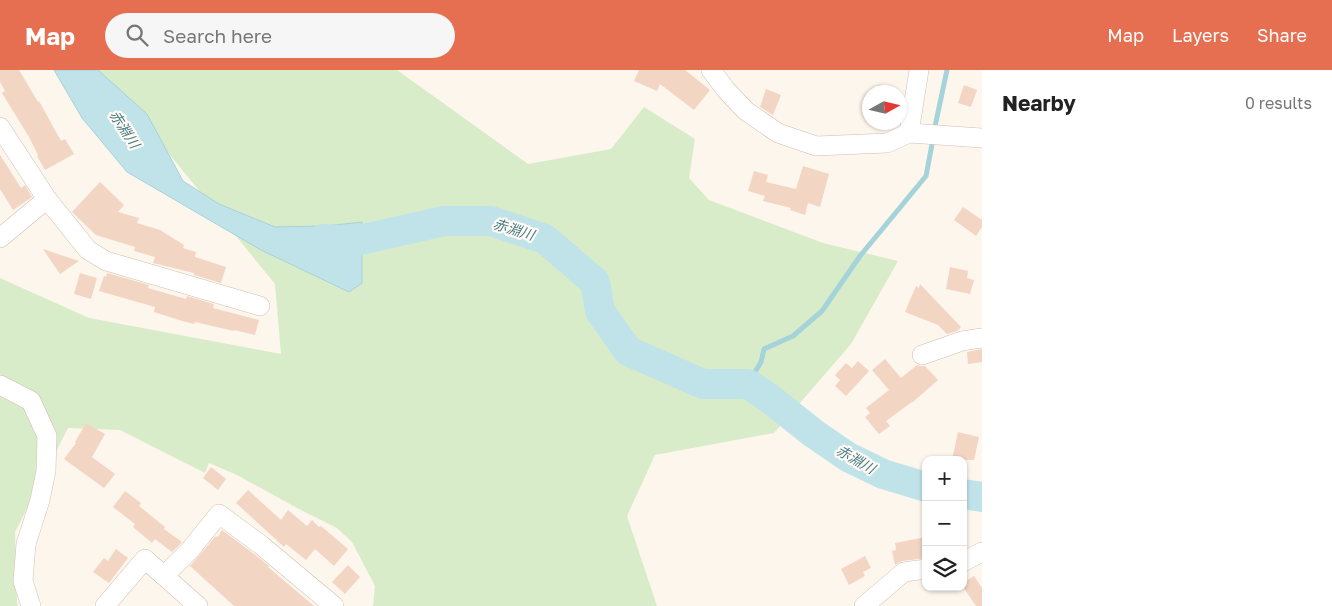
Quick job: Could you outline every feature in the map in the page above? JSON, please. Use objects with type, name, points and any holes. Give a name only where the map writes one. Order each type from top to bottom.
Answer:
[{"type":"street","points":[[711,70],[746,112],[778,133],[816,146],[887,143],[913,133],[982,138]]},
{"type":"street","points":[[913,133],[919,70]]},
{"type":"street","points":[[0,127],[47,199],[88,250],[106,261],[260,306]]},
{"type":"street","points":[[0,238],[47,199]]},
{"type":"street","points":[[922,355],[962,341],[982,338]]},
{"type":"street","points":[[0,385],[31,401],[47,436],[46,471],[40,500],[26,544],[23,581],[31,606]]},
{"type":"street","points":[[164,576],[190,550],[219,514],[261,545],[334,606]]},
{"type":"street","points":[[967,560],[982,552]]},
{"type":"street","points":[[105,606],[145,559],[198,606]]},
{"type":"street","points":[[864,606],[904,572],[922,570]]},
{"type":"green space","points":[[96,70],[397,70],[528,164],[611,149],[644,107],[695,139],[689,178],[709,200],[823,243],[898,261],[851,344],[774,433],[655,455],[627,516],[657,606],[373,606],[375,586],[352,542],[337,528],[237,475],[209,463],[205,473],[120,430],[68,428],[15,532],[18,606],[0,606],[0,278],[89,318],[281,354],[275,284],[149,129]]},
{"type":"water","points":[[54,70],[98,70],[147,114],[183,181],[219,204],[275,227],[325,226],[362,222],[362,283],[349,292],[261,250],[127,172],[82,118]]},
{"type":"building","points":[[0,70],[19,70],[61,141],[65,139],[74,154],[45,170],[29,137],[2,93],[5,91],[0,82]]},
{"type":"building","points":[[639,70],[685,70],[710,90],[694,110],[660,84],[657,91],[634,81]]},
{"type":"building","points":[[964,85],[977,90],[971,107],[958,103]]},
{"type":"building","points":[[766,89],[781,95],[773,115],[760,107]]},
{"type":"building","points":[[0,155],[21,188],[25,185],[32,197],[13,210],[0,189]]},
{"type":"building","points":[[803,166],[829,174],[820,207],[808,203],[805,215],[790,210],[791,208],[763,201],[765,196],[748,191],[754,171],[768,175],[766,182],[796,189]]},
{"type":"building","points":[[100,182],[124,205],[118,212],[139,218],[137,223],[160,230],[184,245],[183,248],[196,252],[195,257],[226,267],[221,283],[194,275],[194,273],[153,263],[155,257],[134,251],[135,247],[96,235],[72,212]]},
{"type":"building","points":[[963,207],[982,220],[982,227],[976,236],[954,220]]},
{"type":"building","points":[[43,249],[79,261],[60,274]]},
{"type":"building","points":[[950,267],[968,271],[967,278],[974,280],[970,294],[946,289]]},
{"type":"building","points":[[80,273],[97,278],[91,299],[74,294]]},
{"type":"building","points":[[107,273],[149,285],[148,288],[186,299],[187,296],[214,304],[213,308],[259,320],[255,335],[179,320],[154,312],[155,307],[99,291],[104,276],[106,277]]},
{"type":"building","points":[[920,284],[961,327],[957,331],[947,334],[938,325],[905,312],[916,286],[919,288]]},
{"type":"building","points":[[982,349],[982,362],[968,364],[967,352]]},
{"type":"building","points":[[885,359],[901,378],[917,365],[925,366],[938,380],[913,402],[886,421],[890,426],[879,434],[865,417],[870,413],[866,408],[889,390],[872,370]]},
{"type":"building","points":[[858,361],[869,371],[846,396],[835,386],[840,380],[835,375],[846,363],[852,368]]},
{"type":"building","points":[[86,423],[105,434],[92,457],[115,474],[104,488],[64,459],[76,443]]},
{"type":"building","points":[[958,432],[979,437],[974,460],[967,460],[967,456],[953,456]]},
{"type":"building","points":[[211,467],[226,479],[218,490],[203,478]]},
{"type":"building","points":[[248,490],[281,520],[288,510],[307,526],[312,520],[348,549],[334,566],[315,549],[306,560],[286,544],[284,547],[236,503]]},
{"type":"building","points":[[125,491],[141,503],[139,506],[165,527],[164,529],[182,542],[172,552],[155,539],[152,543],[133,527],[135,524],[113,507]]},
{"type":"building","points":[[222,530],[269,566],[314,606],[234,606],[190,566],[216,536],[218,537]]},
{"type":"building","points":[[922,538],[922,558],[902,561],[895,565],[892,551],[896,550],[895,543]]},
{"type":"building","points":[[116,549],[128,558],[109,583],[93,572],[104,558],[108,561]]},
{"type":"building","points":[[865,556],[871,568],[863,572],[865,576],[849,585],[841,569]]},
{"type":"building","points":[[348,565],[360,577],[345,594],[332,582]]},
{"type":"building","points":[[974,576],[982,588],[982,606],[976,606],[966,591],[967,580]]},
{"type":"waterway","points":[[934,131],[947,70]]},
{"type":"waterway","points":[[748,384],[761,362],[764,349],[793,336],[822,311],[860,256],[926,176],[933,139]]},
{"type":"waterway","name":"赤淵川","points":[[323,239],[355,241],[444,221],[491,221],[545,239],[595,282],[600,311],[628,351],[703,384],[748,384],[848,457],[883,474],[922,486]]},
{"type":"waterway","name":"赤淵川","points":[[967,495],[982,497]]}]
